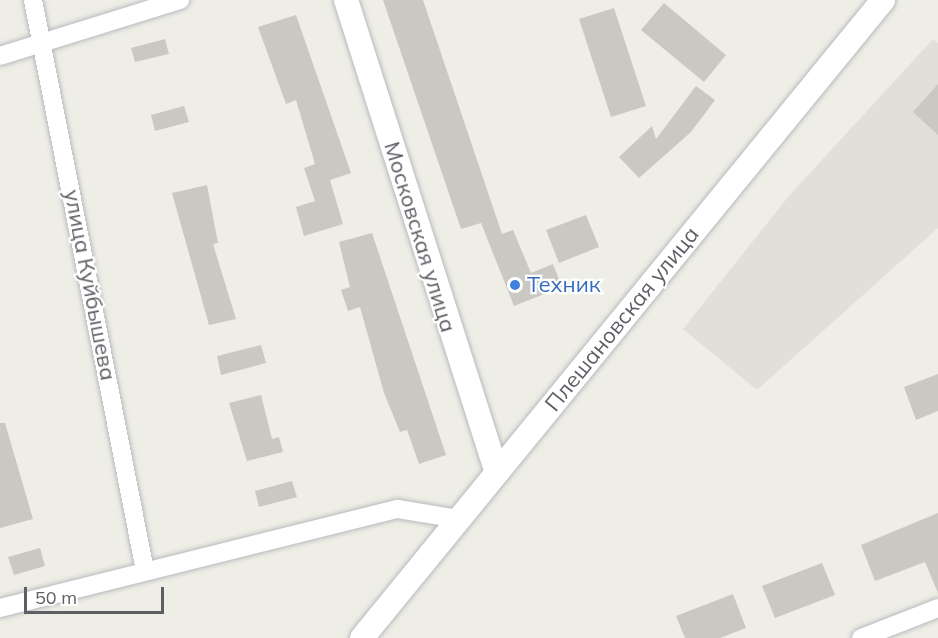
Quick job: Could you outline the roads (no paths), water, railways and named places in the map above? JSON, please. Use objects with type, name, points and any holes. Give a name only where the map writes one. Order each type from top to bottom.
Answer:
[{"type":"main road","name":"Московская улица","points":[[346,0],[497,472]]},
{"type":"main road","name":"Плешановская улица","points":[[362,638],[883,0]]},
{"type":"street","name":"улица Куйбышева","points":[[33,0],[145,571]]},
{"type":"street","points":[[0,56],[180,0]]},
{"type":"street","points":[[0,608],[398,509],[459,519]]},
{"type":"street","points":[[861,638],[938,608]]},
{"type":"place","name":"Техник","points":[[515,285]]}]
